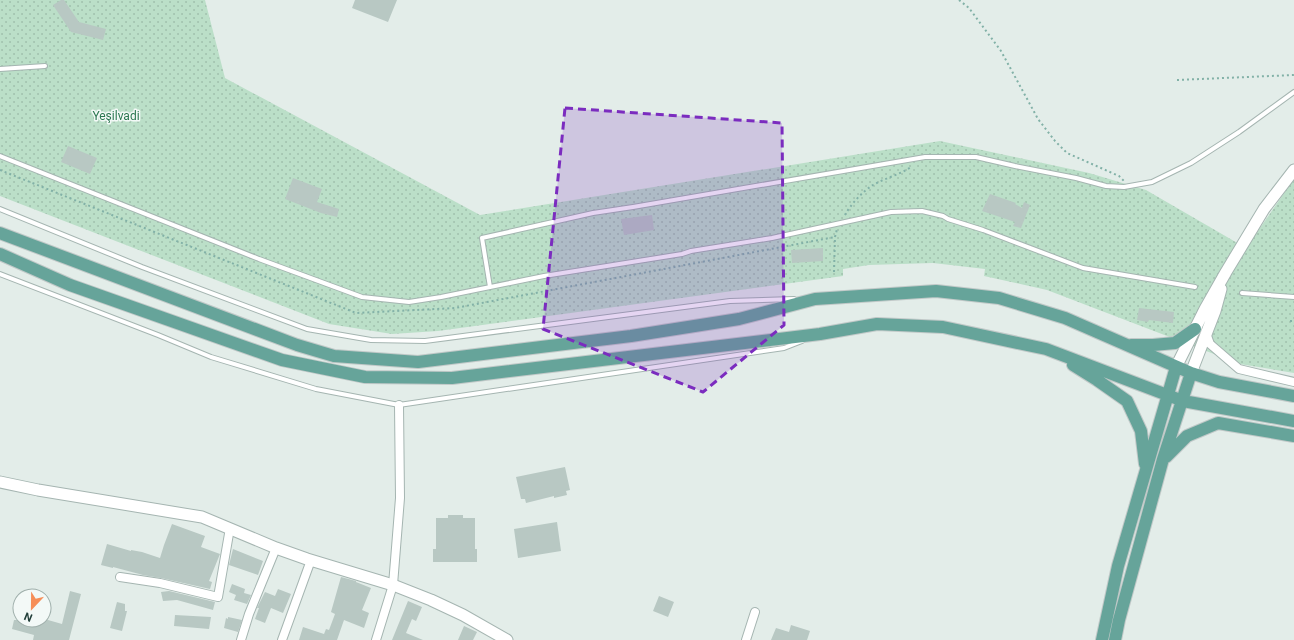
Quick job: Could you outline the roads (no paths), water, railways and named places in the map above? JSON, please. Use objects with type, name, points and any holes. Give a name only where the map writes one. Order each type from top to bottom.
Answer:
[{"type":"main road","points":[[0,233],[297,345],[334,356],[418,362],[631,336],[739,319],[815,299],[936,291],[999,298],[1064,318],[1191,373],[1220,382],[1294,396]]},
{"type":"main road","points":[[0,254],[70,285],[282,360],[365,377],[452,378],[820,334],[877,324],[943,327],[1046,349],[1182,401],[1294,421]]},
{"type":"main road","points":[[1126,345],[1175,343],[1201,331]]},
{"type":"main road","points":[[1046,349],[1097,380],[1127,401],[1141,431],[1146,471]]},
{"type":"main road","points":[[1102,640],[1118,566],[1176,367]]},
{"type":"main road","points":[[1115,640],[1119,620],[1163,459],[1191,373]]},
{"type":"main road","points":[[1163,459],[1187,436],[1218,423],[1294,436]]},
{"type":"street","points":[[1191,373],[1201,331],[1226,272],[1264,209],[1294,170]]},
{"type":"street","points":[[1176,367],[1201,331]]},
{"type":"street","points":[[1201,331],[1210,344],[1239,369],[1294,382]]},
{"type":"street","points":[[376,640],[393,584],[400,498],[398,405]]},
{"type":"street","points":[[0,482],[38,490],[202,517],[276,548],[393,584],[431,600],[502,639]]},
{"type":"street","points":[[120,577],[160,583],[218,597],[230,528]]},
{"type":"street","points":[[241,640],[249,614],[276,548]]},
{"type":"street","points":[[282,640],[311,560]]},
{"type":"street","points":[[746,640],[755,612]]},
{"type":"lane","points":[[0,69],[45,66]]},
{"type":"lane","points":[[490,287],[482,238],[593,212],[633,207],[925,156],[976,157],[1076,178],[1106,186],[1129,186],[1152,182],[1191,163],[1239,132],[1294,92]]},
{"type":"lane","points":[[0,156],[259,259],[362,297],[409,302],[544,276],[772,238],[891,212],[922,211],[943,216],[983,230],[1083,268],[1195,287]]},
{"type":"lane","points":[[0,209],[142,267],[307,329],[371,340],[425,341],[730,301],[815,299]]},
{"type":"lane","points":[[0,274],[211,357],[316,389],[398,405],[784,348],[820,334]]},
{"type":"lane","points":[[1242,293],[1294,297]]},
{"type":"park label","name":"Yeşilvadi","points":[[116,116]]}]
